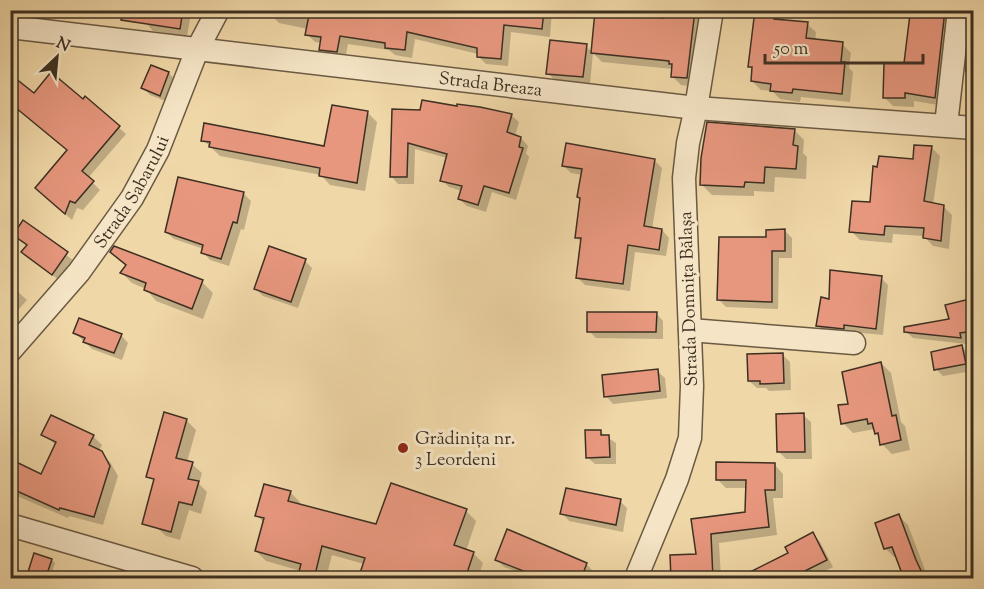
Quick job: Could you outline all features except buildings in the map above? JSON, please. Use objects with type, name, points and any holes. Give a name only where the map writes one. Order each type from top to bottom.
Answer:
[{"type":"street","name":"Strada Sabarului","points":[[10,351],[79,272],[132,198],[158,150],[196,50],[218,10]]},
{"type":"street","name":"Strada Domnița Bălașa","points":[[636,579],[677,480],[690,438],[692,402],[684,178],[711,10]]},
{"type":"street","points":[[945,126],[959,10]]},
{"type":"street","name":"Strada Breaza","points":[[10,27],[696,108],[974,128]]},
{"type":"street","points":[[690,330],[854,343]]},
{"type":"street","points":[[10,525],[192,579]]},
{"type":"place","name":"Grădinița nr. 3 Leordeni","points":[[403,448]]}]
